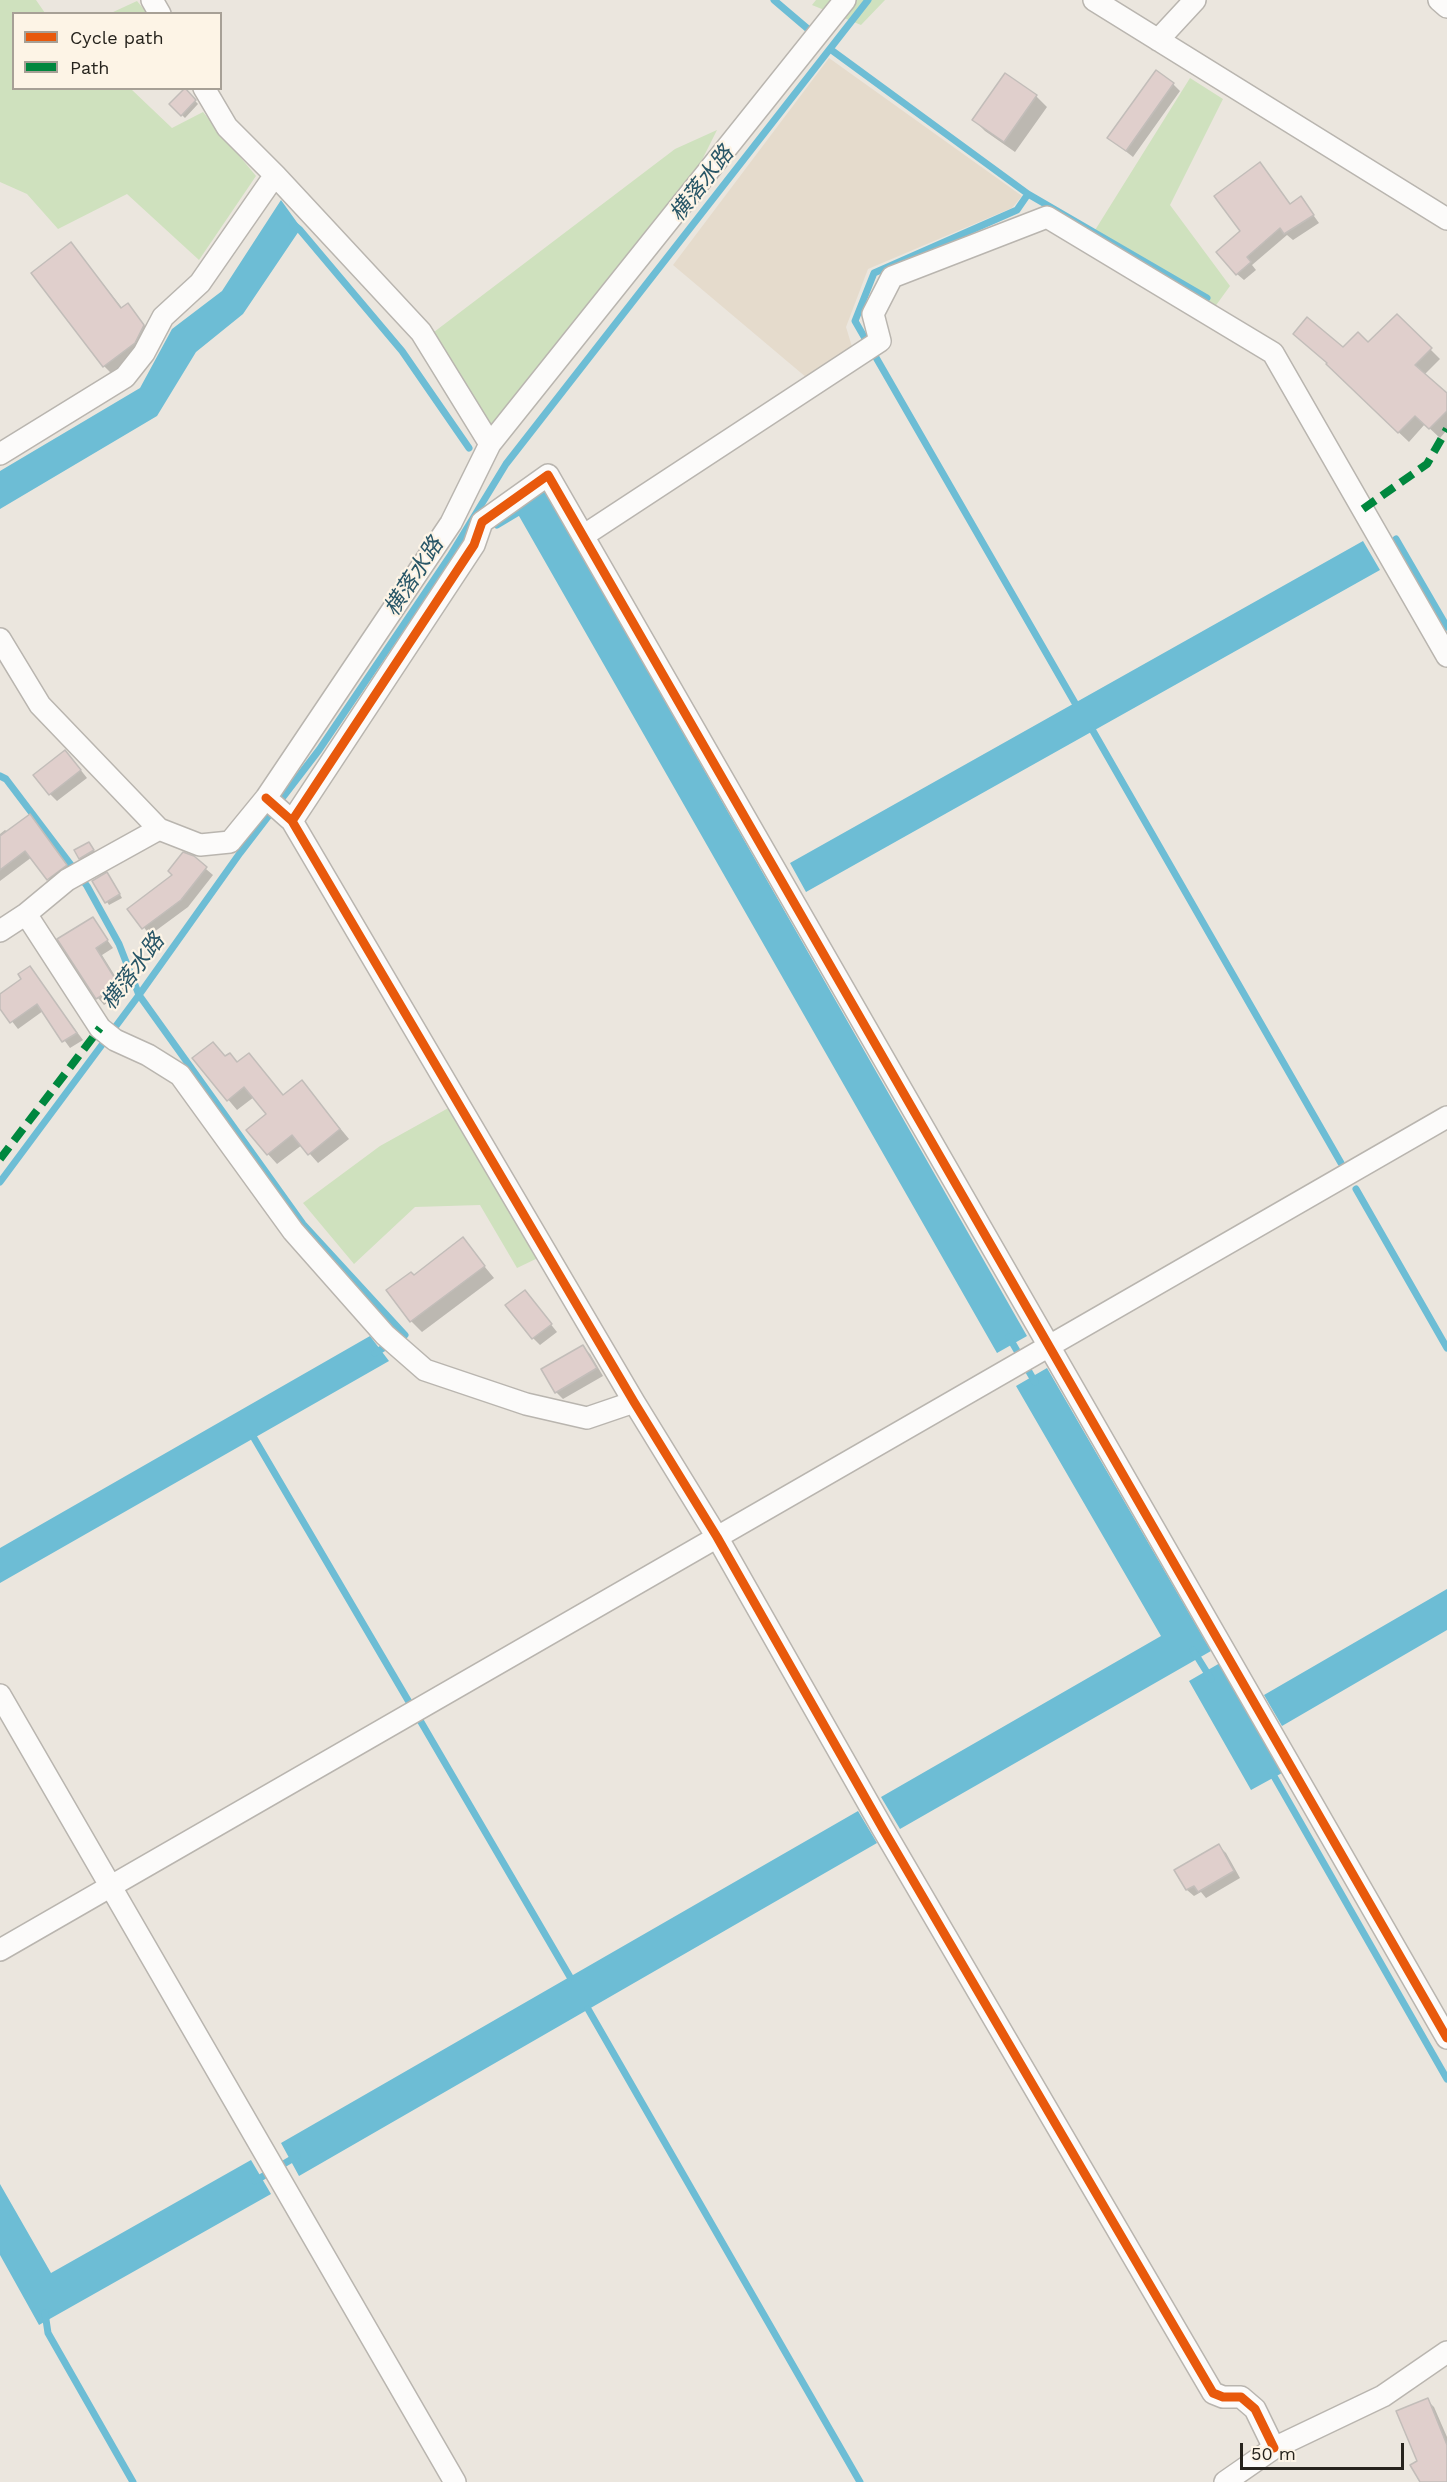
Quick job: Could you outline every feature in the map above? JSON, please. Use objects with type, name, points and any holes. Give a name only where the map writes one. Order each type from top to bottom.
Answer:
[{"type":"street","points":[[0,639],[40,705],[159,829],[200,845],[230,842],[266,798],[451,523],[490,444],[845,0]]},
{"type":"street","points":[[1094,0],[1447,219]]},
{"type":"street","points":[[1158,40],[1195,0]]},
{"type":"street","points":[[1439,0],[1447,7]]},
{"type":"street","points":[[205,90],[227,127],[422,332],[490,444]]},
{"type":"street","points":[[0,454],[125,377],[144,353],[163,317],[200,284],[275,175]]},
{"type":"street","points":[[583,536],[872,347],[873,314],[892,277],[1047,217],[1272,353],[1447,656]]},
{"type":"street","points":[[292,820],[474,545],[482,522],[548,475],[1447,2038]]},
{"type":"street","points":[[451,523],[474,545]]},
{"type":"street","points":[[266,798],[292,820],[634,1401],[717,1537],[879,1821],[1214,2393],[1223,2397],[1241,2397],[1255,2409],[1274,2448]]},
{"type":"street","points":[[0,931],[26,914],[67,880],[159,829]]},
{"type":"street","points":[[26,914],[107,1034],[148,1054],[180,1075],[293,1231],[385,1335],[425,1370],[526,1404],[587,1418],[634,1401]]},
{"type":"street","points":[[0,1950],[1447,1117]]},
{"type":"street","points":[[0,1695],[112,1885],[455,2482]]},
{"type":"street","points":[[1225,2482],[1274,2448],[1383,2396],[1447,2352]]},
{"type":"shaded area","points":[[829,58],[1022,196],[1012,208],[868,269],[846,327],[853,350],[807,378],[673,265]]},
{"type":"green space","points":[[0,0],[36,0],[44,12],[12,12],[12,90],[132,90],[172,128],[203,112],[256,176],[199,260],[127,194],[58,229],[27,194],[0,182]]},
{"type":"green space","points":[[816,0],[885,0],[861,25],[812,5]]},
{"type":"green space","points":[[137,1],[146,12],[113,12]]},
{"type":"green space","points":[[1190,78],[1223,99],[1170,205],[1230,286],[1214,308],[1092,235]]},
{"type":"green space","points":[[717,130],[700,164],[491,430],[434,332],[675,149]]},
{"type":"green space","points":[[452,1106],[540,1257],[517,1268],[480,1205],[415,1207],[354,1264],[303,1203],[380,1146]]},
{"type":"water","points":[[281,200],[301,228],[243,314],[196,352],[157,416],[0,509],[0,471],[140,388],[172,329],[222,291]]},
{"type":"water","points":[[545,491],[1027,1336],[997,1353],[515,509]]},
{"type":"water","points":[[1363,541],[1380,570],[806,892],[790,863]]},
{"type":"water","points":[[370,1336],[389,1361],[0,1583],[0,1548]]},
{"type":"water","points":[[1047,1368],[1211,1651],[900,1829],[881,1797],[1161,1636],[1016,1386]]},
{"type":"water","points":[[1447,1589],[1447,1630],[1282,1726],[1264,1695]]},
{"type":"water","points":[[1220,1663],[1282,1773],[1251,1790],[1189,1681]]},
{"type":"water","points":[[858,1811],[877,1843],[299,2176],[281,2143]]},
{"type":"water","points":[[251,2160],[271,2194],[39,2325],[0,2255],[0,2184],[51,2273]]},
{"type":"building","points":[[1156,70],[1174,83],[1126,151],[1107,138]]},
{"type":"building","points":[[1005,73],[1037,95],[1004,142],[972,120]]},
{"type":"building","points":[[183,90],[187,90],[196,100],[181,116],[169,104]]},
{"type":"building","points":[[1260,162],[1290,204],[1301,196],[1314,215],[1284,234],[1280,228],[1247,257],[1251,262],[1236,275],[1216,252],[1240,231],[1214,196]]},
{"type":"building","points":[[71,242],[121,308],[128,303],[144,325],[135,343],[103,367],[31,273]]},
{"type":"building","points":[[1397,314],[1432,348],[1415,365],[1447,393],[1447,411],[1429,429],[1415,416],[1398,433],[1327,363],[1293,334],[1307,317],[1343,347],[1358,332],[1368,342]]},
{"type":"building","points":[[65,750],[81,770],[49,795],[33,775]]},
{"type":"building","points":[[30,814],[67,865],[47,880],[25,851],[0,870],[0,836]]},
{"type":"building","points":[[89,842],[94,850],[79,859],[74,850]]},
{"type":"building","points":[[183,852],[194,856],[207,867],[181,900],[142,929],[127,909],[172,875],[168,871]]},
{"type":"building","points":[[107,872],[120,894],[105,903],[92,881]]},
{"type":"building","points":[[93,917],[108,940],[96,948],[119,985],[96,999],[57,939]]},
{"type":"building","points":[[30,966],[77,1033],[62,1042],[37,1004],[10,1023],[0,1009],[0,994],[21,979],[18,974]]},
{"type":"building","points":[[213,1042],[225,1056],[230,1053],[237,1062],[249,1053],[283,1095],[302,1080],[340,1129],[308,1155],[292,1135],[267,1155],[246,1130],[266,1114],[244,1087],[227,1101],[192,1058]]},
{"type":"building","points":[[463,1237],[485,1266],[410,1322],[386,1290],[411,1272],[414,1275]]},
{"type":"building","points":[[525,1290],[552,1324],[532,1339],[505,1305]]},
{"type":"building","points":[[583,1345],[597,1368],[555,1393],[541,1369]]},
{"type":"building","points":[[1219,1844],[1234,1871],[1198,1892],[1194,1886],[1186,1890],[1174,1870]]},
{"type":"building","points":[[1428,2398],[1447,2445],[1447,2482],[1420,2482],[1410,2465],[1417,2461],[1396,2411]]},
{"type":"waterway","points":[[774,0],[808,29]]},
{"type":"waterway","name":"横落水路","points":[[0,1182],[139,995],[240,853],[319,750],[450,556],[506,464],[868,0]]},
{"type":"waterway","points":[[830,49],[1028,194],[1017,210],[874,273],[855,321],[1075,703]]},
{"type":"waterway","points":[[1028,194],[1207,298]]},
{"type":"waterway","points":[[293,224],[402,351],[469,448]]},
{"type":"waterway","points":[[497,525],[517,513]]},
{"type":"waterway","points":[[1396,539],[1447,627]]},
{"type":"waterway","points":[[1093,731],[1341,1163]]},
{"type":"waterway","points":[[0,776],[6,779],[87,886],[119,944],[139,995],[303,1224],[405,1335],[375,1353]]},
{"type":"waterway","points":[[1356,1189],[1447,1348]]},
{"type":"waterway","points":[[1009,1337],[1035,1382]]},
{"type":"waterway","points":[[254,1438],[409,1702]]},
{"type":"waterway","points":[[1193,1650],[1211,1679]]},
{"type":"waterway","points":[[421,1722],[570,1977]]},
{"type":"waterway","points":[[1271,1771],[1447,2079]]},
{"type":"waterway","points":[[588,2009],[860,2482]]},
{"type":"waterway","points":[[255,2181],[297,2156]]},
{"type":"waterway","points":[[45,2313],[48,2333],[133,2482]]},
{"type":"marked path","points":[[1363,509],[1427,464],[1447,429]]},
{"type":"marked path","points":[[0,1159],[100,1028]]},
{"type":"cycle path","points":[[292,821],[474,545],[482,522],[548,475],[1447,2038]]},
{"type":"cycle path","points":[[266,798],[292,821],[634,1402],[717,1537],[883,1829],[1213,2393],[1223,2397],[1241,2397],[1255,2409],[1274,2448]]}]
